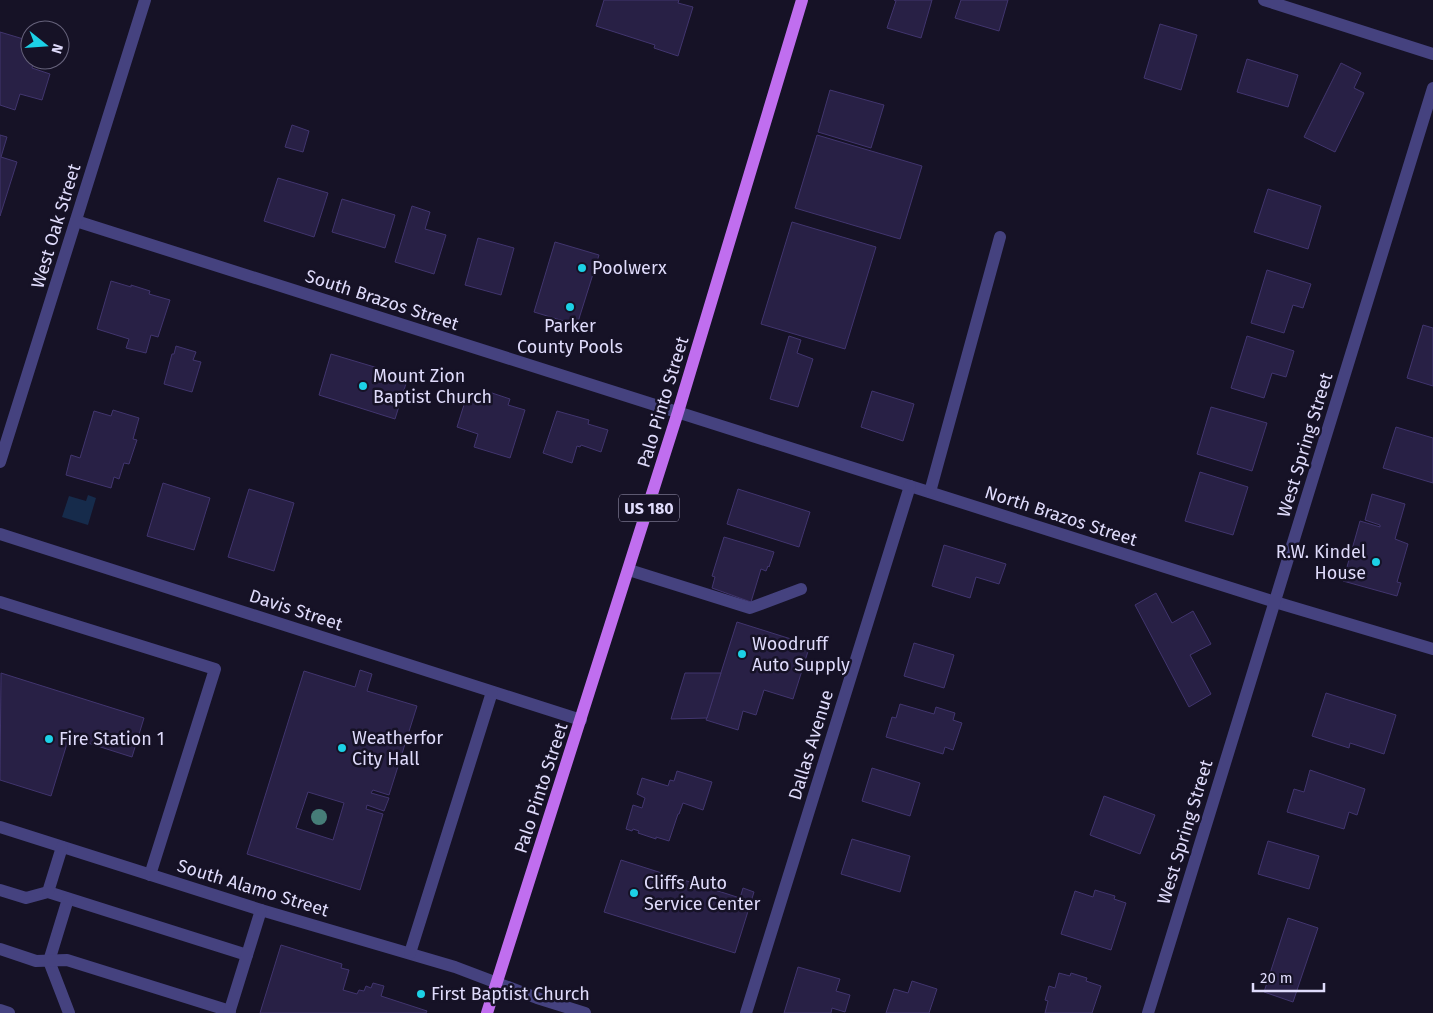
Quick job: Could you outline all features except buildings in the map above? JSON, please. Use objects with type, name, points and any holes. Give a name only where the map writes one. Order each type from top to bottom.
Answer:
[{"type":"main road","name":"Palo Pinto Street","points":[[487,1013],[629,570],[802,0]]},
{"type":"street","name":"West Oak Street","points":[[0,462],[5,426],[76,221],[145,0]]},
{"type":"street","points":[[1264,0],[1433,54]]},
{"type":"street","name":"West Spring Street","points":[[1148,1013],[1433,88]]},
{"type":"street","name":"South Brazos Street","points":[[76,221],[678,412]]},
{"type":"street","points":[[930,492],[1000,237]]},
{"type":"street","name":"North Brazos Street","points":[[678,412],[1275,602],[1433,649]]},
{"type":"street","name":"Dallas Avenue","points":[[746,1013],[910,486]]},
{"type":"street","name":"Davis Street","points":[[0,534],[581,720]]},
{"type":"street","points":[[629,570],[750,608],[801,589]]},
{"type":"street","points":[[0,602],[215,669],[150,875]]},
{"type":"street","points":[[410,953],[492,692]]},
{"type":"street","name":"South Alamo Street","points":[[0,827],[262,910],[455,967],[537,998],[585,1013]]},
{"type":"street","points":[[48,892],[62,847]]},
{"type":"street","points":[[0,890],[26,898],[48,892],[247,955]]},
{"type":"street","points":[[68,899],[49,961],[69,1013]]},
{"type":"street","points":[[0,949],[36,961],[67,960],[229,1012],[262,910]]},
{"type":"street","points":[[0,1010],[9,1013]]},
{"type":"water","points":[[88,495],[96,498],[88,525],[62,517],[69,496],[86,501]]},
{"type":"place","name":"Poolwerx","points":[[582,268]]},
{"type":"place","name":"Parker County Pools","points":[[570,307]]},
{"type":"place","name":"Mount Zion Baptist Church","points":[[363,386]]},
{"type":"place","name":"R.W. Kindel House","points":[[1376,562]]},
{"type":"place","name":"Woodruff Auto Supply","points":[[742,654]]},
{"type":"place","name":"Fire Station 1","points":[[49,739]]},
{"type":"place","name":"Weatherfor City Hall","points":[[342,748]]},
{"type":"place","name":"Cliffs Auto Service Center","points":[[634,893]]},
{"type":"place","name":"First Baptist Church","points":[[421,994]]}]
